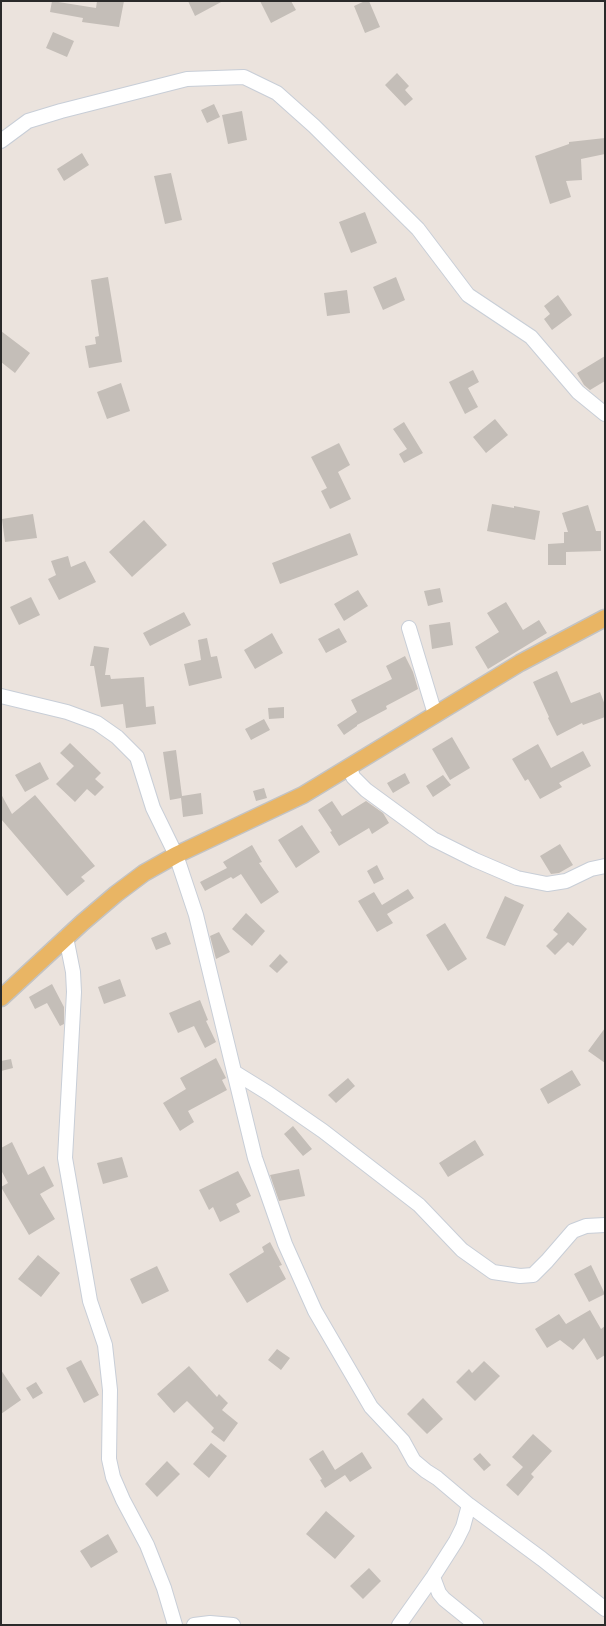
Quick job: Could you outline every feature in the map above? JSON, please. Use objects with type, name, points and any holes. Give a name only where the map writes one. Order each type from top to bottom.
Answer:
[{"type":"main road","points":[[1,998],[66,937],[116,894],[144,873],[176,855],[303,795],[520,663],[605,618]]},
{"type":"street","points":[[1,140],[28,122],[61,111],[186,79],[244,77],[276,93],[314,126],[418,229],[468,295],[530,337],[578,392],[605,414]]},
{"type":"street","points":[[409,628],[435,714]]},
{"type":"street","points":[[1,696],[67,712],[97,723],[117,737],[137,757],[153,808],[176,855],[196,915],[255,1158],[285,1244],[315,1311],[371,1407],[403,1441],[414,1461],[605,1609]]},
{"type":"street","points":[[350,767],[353,777],[366,790],[433,839],[517,878],[547,884],[566,881],[591,869],[605,866]]},
{"type":"street","points":[[66,937],[73,972],[74,992],[65,1158],[90,1301],[105,1345],[110,1390],[109,1459],[113,1478],[147,1545],[176,1625]]},
{"type":"street","points":[[234,1072],[323,1131],[412,1199],[462,1250],[493,1272],[520,1276],[533,1275],[572,1231],[586,1226],[605,1225]]},
{"type":"street","points":[[399,1625],[434,1577],[456,1541],[463,1527],[469,1505]]},
{"type":"street","points":[[434,1577],[439,1593],[444,1599],[476,1625]]},
{"type":"street","points":[[194,1625],[210,1623],[233,1625]]},
{"type":"building","points":[[52,1],[96,8],[97,1],[124,1],[119,27],[82,22],[83,18],[50,12]]},
{"type":"building","points":[[188,1],[223,1],[195,16]]},
{"type":"building","points":[[260,1],[291,1],[296,10],[271,23]]},
{"type":"building","points":[[369,1],[380,27],[365,33],[354,6]]},
{"type":"building","points":[[53,32],[74,41],[67,57],[46,48]]},
{"type":"building","points":[[397,73],[409,86],[405,90],[413,99],[405,106],[385,85]]},
{"type":"building","points":[[214,104],[220,117],[207,123],[201,110]]},
{"type":"building","points":[[242,111],[247,140],[228,144],[222,115]]},
{"type":"building","points":[[605,138],[605,154],[581,159],[582,180],[566,181],[571,197],[550,204],[535,156],[569,144],[569,142]]},
{"type":"building","points":[[82,153],[89,165],[64,181],[57,169]]},
{"type":"building","points":[[171,173],[182,220],[165,224],[154,176]]},
{"type":"building","points":[[365,212],[377,243],[351,253],[339,222]]},
{"type":"building","points":[[108,277],[122,362],[89,368],[85,346],[96,344],[95,337],[99,336],[91,280]]},
{"type":"building","points":[[396,277],[405,300],[383,310],[373,287]]},
{"type":"building","points":[[347,290],[350,313],[327,316],[324,293]]},
{"type":"building","points":[[558,295],[572,315],[552,330],[544,319],[550,314],[544,306]]},
{"type":"building","points":[[1,331],[30,353],[15,373],[1,362]]},
{"type":"building","points":[[605,356],[605,381],[590,390],[584,385],[577,373]]},
{"type":"building","points":[[473,370],[479,382],[468,388],[478,407],[465,414],[449,382]]},
{"type":"building","points":[[121,383],[130,411],[107,419],[97,392]]},
{"type":"building","points":[[495,419],[508,435],[486,453],[473,437]]},
{"type":"building","points":[[404,422],[423,453],[404,463],[399,454],[407,449],[393,429]]},
{"type":"building","points":[[339,443],[350,465],[338,472],[351,499],[330,509],[321,491],[327,488],[311,457]]},
{"type":"building","points":[[492,504],[540,511],[535,540],[487,531]]},
{"type":"building","points":[[588,505],[596,531],[601,531],[601,551],[566,552],[566,565],[548,565],[548,544],[564,543],[564,532],[568,532],[562,513]]},
{"type":"building","points":[[33,514],[37,538],[5,542],[2,519]]},
{"type":"building","points":[[144,520],[167,545],[132,577],[109,552]]},
{"type":"building","points":[[350,533],[358,555],[280,584],[272,563]]},
{"type":"building","points":[[68,556],[71,567],[85,561],[96,582],[59,600],[48,579],[56,575],[51,561]]},
{"type":"building","points":[[440,588],[443,602],[428,606],[424,591]]},
{"type":"building","points":[[358,590],[368,606],[344,621],[334,604]]},
{"type":"building","points":[[31,597],[40,615],[19,625],[10,607]]},
{"type":"building","points":[[506,602],[523,630],[539,620],[547,633],[488,669],[475,647],[499,632],[487,613]]},
{"type":"building","points":[[184,612],[191,625],[150,646],[143,633]]},
{"type":"building","points":[[450,622],[453,645],[432,649],[429,625]]},
{"type":"building","points":[[339,628],[347,642],[326,653],[318,639]]},
{"type":"building","points":[[272,633],[283,653],[255,669],[244,650]]},
{"type":"building","points":[[207,638],[211,657],[217,656],[222,678],[189,686],[184,664],[201,660],[198,640]]},
{"type":"building","points":[[94,646],[109,648],[105,675],[110,675],[111,679],[144,677],[146,707],[154,706],[156,724],[126,728],[123,704],[101,707],[94,666],[90,666]]},
{"type":"building","points":[[405,656],[413,672],[418,689],[386,706],[387,709],[357,725],[344,735],[337,725],[357,712],[351,700],[392,679],[386,666]]},
{"type":"building","points":[[557,671],[571,703],[600,692],[605,705],[605,717],[583,725],[582,723],[557,736],[533,682]]},
{"type":"building","points":[[284,707],[284,718],[269,719],[268,708]]},
{"type":"building","points":[[264,719],[270,730],[251,740],[245,729]]},
{"type":"building","points":[[452,737],[470,768],[450,780],[432,749]]},
{"type":"building","points":[[70,743],[101,773],[95,779],[104,787],[95,796],[87,789],[75,802],[56,784],[74,766],[60,753]]},
{"type":"building","points":[[538,744],[551,768],[583,751],[591,766],[559,783],[562,787],[540,799],[528,779],[525,781],[512,759]]},
{"type":"building","points":[[176,750],[182,796],[201,793],[203,814],[183,817],[181,798],[170,800],[163,752]]},
{"type":"building","points":[[40,762],[49,779],[25,792],[15,775]]},
{"type":"building","points":[[405,773],[410,783],[393,793],[387,783]]},
{"type":"building","points":[[443,775],[451,785],[433,797],[426,786]]},
{"type":"building","points":[[264,788],[267,798],[256,801],[253,791]]},
{"type":"building","points":[[1,794],[12,814],[35,795],[95,866],[81,877],[85,881],[67,896],[1,819]]},
{"type":"building","points":[[332,801],[342,816],[366,801],[383,813],[389,823],[372,834],[369,828],[339,846],[330,832],[332,831],[318,810]]},
{"type":"building","points":[[302,825],[320,852],[296,868],[278,840]]},
{"type":"building","points":[[560,844],[573,865],[559,873],[551,874],[540,856]]},
{"type":"building","points":[[252,845],[262,862],[259,863],[279,892],[261,904],[241,874],[233,879],[231,877],[205,891],[200,882],[227,868],[223,862]]},
{"type":"building","points":[[377,865],[384,879],[374,884],[367,871]]},
{"type":"building","points":[[408,889],[414,898],[387,914],[393,923],[377,932],[358,901],[374,892],[382,905]]},
{"type":"building","points":[[505,896],[524,905],[505,946],[486,938]]},
{"type":"building","points":[[568,912],[587,929],[573,946],[568,942],[555,955],[546,946],[558,934],[553,930]]},
{"type":"building","points":[[246,913],[265,931],[252,946],[232,929]]},
{"type":"building","points":[[445,923],[467,959],[448,971],[426,935]]},
{"type":"building","points":[[166,932],[171,944],[156,950],[151,938]]},
{"type":"building","points":[[219,932],[230,952],[216,959],[210,936]]},
{"type":"building","points":[[280,954],[288,962],[277,973],[269,966]]},
{"type":"building","points":[[120,979],[126,996],[104,1004],[98,987]]},
{"type":"building","points":[[52,984],[64,1007],[64,1024],[60,1026],[47,1003],[35,1009],[29,997]]},
{"type":"building","points":[[200,1000],[208,1020],[206,1021],[216,1042],[205,1048],[194,1026],[178,1033],[169,1013]]},
{"type":"building","points":[[605,1028],[605,1063],[588,1051]]},
{"type":"building","points":[[216,1058],[226,1078],[222,1080],[227,1090],[188,1111],[194,1122],[180,1131],[163,1103],[186,1089],[180,1078]]},
{"type":"building","points":[[11,1059],[13,1068],[1,1071],[1,1061]]},
{"type":"building","points":[[572,1070],[581,1085],[548,1104],[540,1089]]},
{"type":"building","points":[[348,1078],[355,1086],[336,1103],[328,1095]]},
{"type":"building","points":[[293,1126],[312,1149],[303,1156],[284,1134]]},
{"type":"building","points":[[475,1140],[484,1155],[448,1177],[439,1163]]},
{"type":"building","points":[[12,1142],[28,1175],[44,1166],[54,1186],[40,1194],[55,1219],[29,1235],[1,1187],[8,1183],[1,1170],[1,1148]]},
{"type":"building","points":[[122,1157],[128,1177],[103,1184],[97,1163]]},
{"type":"building","points":[[299,1169],[305,1196],[279,1201],[270,1175]]},
{"type":"building","points":[[238,1171],[251,1196],[236,1204],[240,1212],[220,1222],[213,1207],[209,1210],[199,1190]]},
{"type":"building","points":[[270,1242],[282,1265],[279,1266],[286,1279],[247,1303],[229,1274],[264,1252],[262,1247]]},
{"type":"building","points":[[38,1255],[60,1273],[41,1297],[18,1279]]},
{"type":"building","points":[[591,1265],[605,1294],[589,1302],[574,1274]]},
{"type":"building","points":[[157,1266],[169,1291],[142,1304],[130,1279]]},
{"type":"building","points":[[590,1310],[601,1329],[605,1326],[605,1355],[597,1360],[584,1338],[573,1350],[560,1340],[547,1348],[535,1329],[559,1314],[566,1324]]},
{"type":"building","points":[[277,1349],[290,1358],[281,1370],[268,1360]]},
{"type":"building","points":[[81,1360],[99,1395],[84,1403],[66,1368]]},
{"type":"building","points":[[484,1361],[500,1376],[475,1401],[456,1382],[469,1369],[472,1373]]},
{"type":"building","points":[[189,1366],[217,1397],[219,1394],[228,1403],[222,1410],[238,1423],[224,1442],[211,1432],[214,1428],[187,1401],[174,1413],[157,1394]]},
{"type":"building","points":[[1,1370],[21,1400],[1,1414]]},
{"type":"building","points":[[36,1382],[43,1393],[33,1399],[26,1388]]},
{"type":"building","points":[[423,1398],[443,1419],[427,1434],[407,1414]]},
{"type":"building","points":[[533,1434],[552,1451],[531,1474],[534,1477],[518,1496],[506,1485],[523,1467],[512,1457]]},
{"type":"building","points":[[211,1443],[227,1456],[209,1478],[193,1464]]},
{"type":"building","points":[[323,1450],[335,1470],[362,1452],[372,1468],[350,1482],[345,1475],[325,1488],[320,1480],[322,1479],[309,1459]]},
{"type":"building","points":[[480,1453],[491,1465],[484,1471],[473,1459]]},
{"type":"building","points":[[167,1461],[180,1474],[157,1497],[145,1484]]},
{"type":"building","points":[[326,1511],[355,1536],[335,1559],[306,1534]]},
{"type":"building","points":[[108,1534],[118,1552],[91,1568],[80,1551]]},
{"type":"building","points":[[369,1568],[381,1581],[363,1599],[350,1586]]}]
